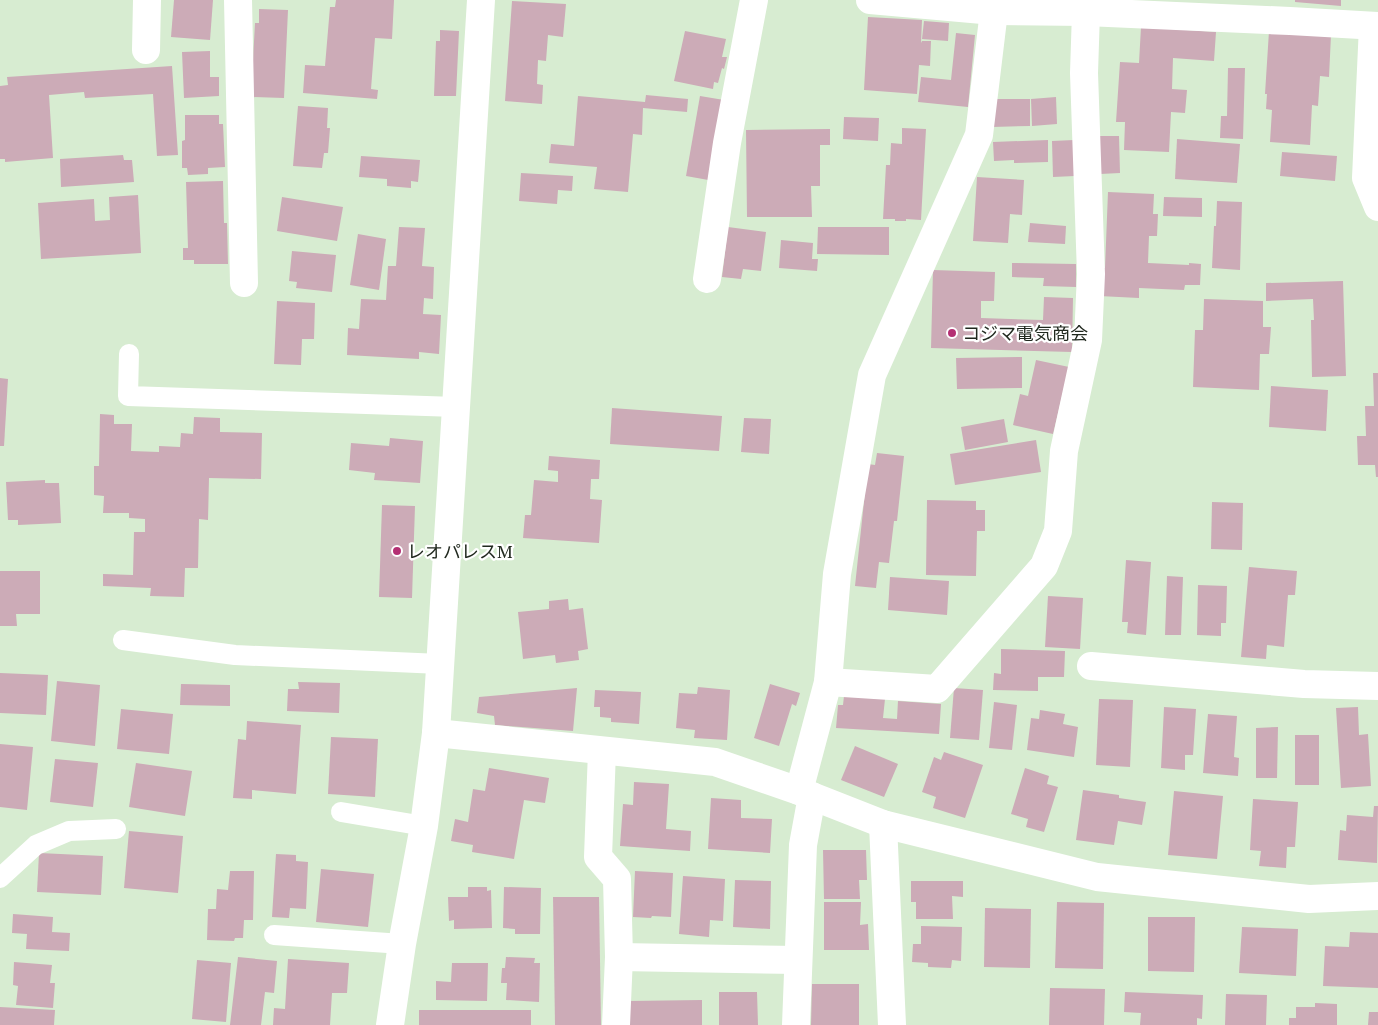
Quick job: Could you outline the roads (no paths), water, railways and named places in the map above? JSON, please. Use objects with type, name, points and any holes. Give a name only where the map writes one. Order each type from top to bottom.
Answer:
[{"type":"street","points":[[146,50],[147,0]]},
{"type":"street","points":[[238,0],[244,282]]},
{"type":"street","points":[[390,1025],[402,944],[424,826],[436,733],[481,0]]},
{"type":"street","points":[[707,279],[727,143],[754,0]]},
{"type":"street","points":[[870,0],[994,11],[1042,5],[1086,12],[1290,20],[1376,26],[1366,178],[1378,207]]},
{"type":"street","points":[[796,1025],[806,794],[828,682],[837,574],[872,375],[979,135],[994,11]]},
{"type":"street","points":[[828,682],[937,689],[1044,566],[1058,531],[1064,451],[1088,340],[1091,274],[1084,73],[1086,12]]},
{"type":"street","points":[[1090,666],[1304,684],[1378,686]]},
{"type":"street","points":[[436,733],[715,762],[883,824],[1097,877],[1309,899],[1378,896]]},
{"type":"street","points":[[602,751],[598,857],[617,879],[618,957],[616,1025]]},
{"type":"street","points":[[883,824],[892,1025]]},
{"type":"street","points":[[618,957],[798,960]]},
{"type":"lane","points":[[129,354],[128,396],[456,407]]},
{"type":"lane","points":[[123,640],[235,655],[440,664]]},
{"type":"lane","points":[[341,812],[424,826]]},
{"type":"lane","points":[[0,878],[36,845],[69,830],[116,829]]},
{"type":"lane","points":[[274,935],[402,944]]},
{"type":"place","name":"コジマ電気商会","points":[[952,333]]},
{"type":"place","name":"レオパレスM","points":[[397,551]]}]
